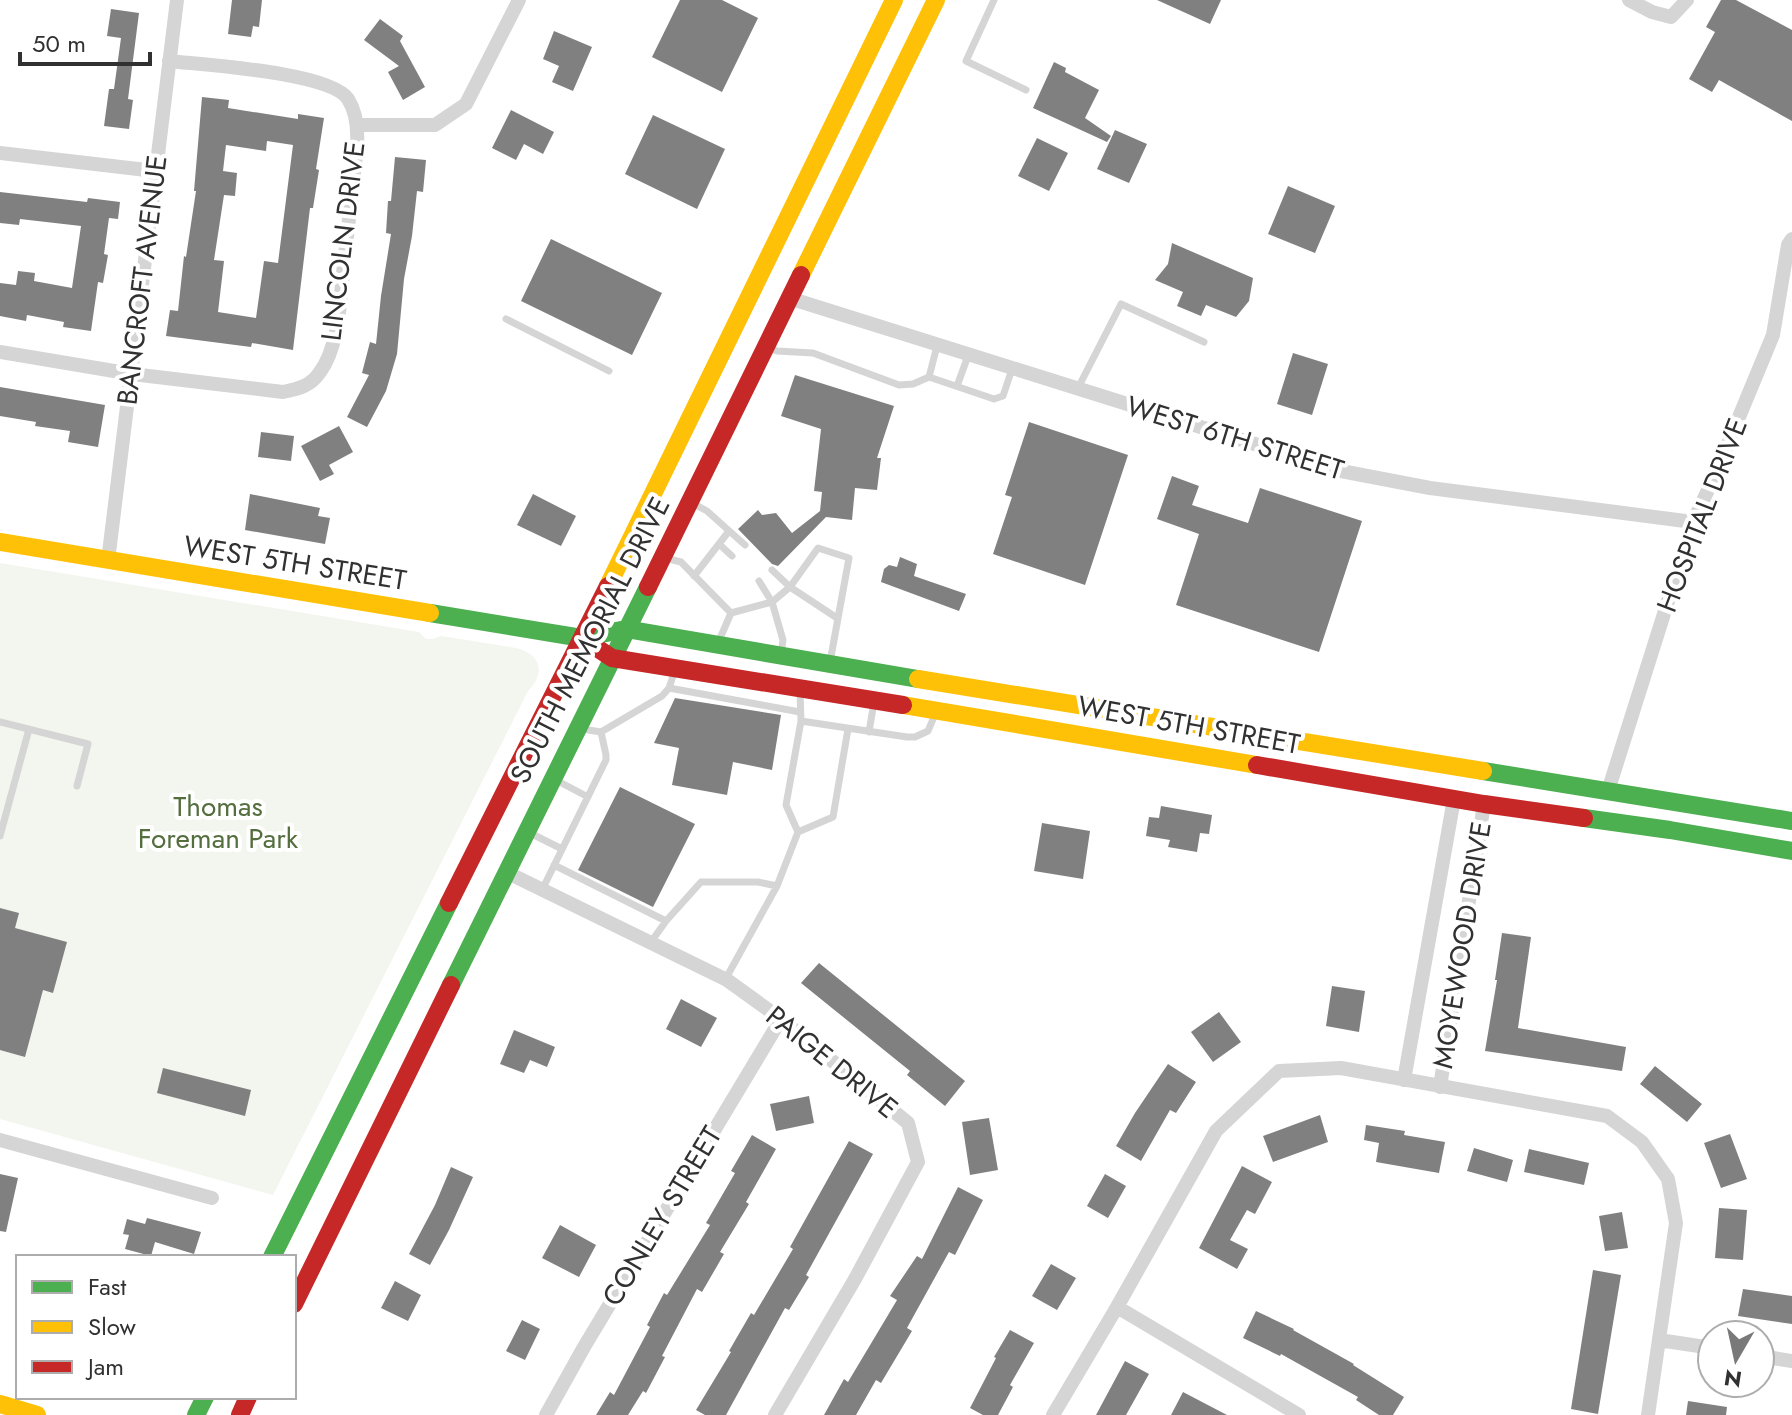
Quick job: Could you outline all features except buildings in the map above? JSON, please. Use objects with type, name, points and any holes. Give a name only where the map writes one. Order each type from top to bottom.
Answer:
[{"type":"main road","name":"SOUTH MEMORIAL DRIVE","points":[[273,1255],[582,638],[894,0]]},
{"type":"main road","name":"SOUTH MEMORIAL DRIVE","points":[[296,1300],[936,0]]},
{"type":"main road","name":"WEST 5TH STREET","points":[[0,542],[582,638],[626,629],[1792,821]]},
{"type":"main road","name":"WEST 5TH STREET","points":[[582,638],[612,658],[1484,804],[1792,851]]},
{"type":"main road","points":[[1454,799],[1457,787],[1469,783],[1650,809],[1677,810],[1706,805]]},
{"type":"main road","points":[[1670,830],[1740,829],[1792,837]]},
{"type":"main road","points":[[7,1409],[37,1415]]},
{"type":"street","name":"BANCROFT AVENUE","points":[[108,561],[177,0]]},
{"type":"street","points":[[358,125],[435,125],[466,104],[519,0]]},
{"type":"street","points":[[1629,0],[1652,12],[1671,17],[1687,0]]},
{"type":"street","name":"LINCOLN DRIVE","points":[[132,374],[283,392],[297,389],[310,384],[319,375],[326,363],[336,326],[357,146],[358,125],[347,97],[322,82],[300,76],[169,61]]},
{"type":"street","points":[[0,153],[155,171]]},
{"type":"street","name":"HOSPITAL DRIVE","points":[[1608,791],[1693,522],[1773,335],[1788,245],[1792,239]]},
{"type":"street","name":"WEST 6TH STREET","points":[[789,298],[1346,472],[1430,488],[1693,522]]},
{"type":"street","points":[[0,352],[132,374]]},
{"type":"street","name":"MOYEWOOD DRIVE","points":[[1404,1080],[1454,799]]},
{"type":"street","name":"MOYEWOOD DRIVE","points":[[1440,1087],[1484,804]]},
{"type":"street","name":"PAIGE DRIVE","points":[[506,872],[725,980],[781,1019],[908,1123],[918,1162],[855,1279],[775,1415]]},
{"type":"street","name":"CONLEY STREET","points":[[546,1415],[781,1019]]},
{"type":"street","points":[[1053,1415],[1216,1131],[1279,1071],[1341,1068],[1607,1116],[1642,1142],[1668,1179],[1676,1223],[1648,1415]]},
{"type":"street","points":[[0,1140],[212,1198]]},
{"type":"street","points":[[1117,1307],[1299,1415]]},
{"type":"street","points":[[1659,1340],[1696,1346]]},
{"type":"lane","points":[[994,0],[966,61],[1026,90]]},
{"type":"lane","points":[[1077,390],[1121,304],[1204,342]]},
{"type":"lane","points":[[506,319],[609,371]]},
{"type":"lane","points":[[929,377],[937,346]]},
{"type":"lane","points":[[766,347],[777,351],[813,353],[899,385],[913,384],[929,377],[998,399],[1003,396],[1012,369]]},
{"type":"lane","points":[[957,386],[968,356]]},
{"type":"lane","points":[[690,502],[707,511],[745,545]]},
{"type":"lane","points":[[694,576],[729,531]]},
{"type":"lane","points":[[719,544],[732,556]]},
{"type":"lane","points":[[731,613],[772,602],[790,587],[818,548],[849,558],[829,664]]},
{"type":"lane","points":[[663,557],[681,562],[731,613]]},
{"type":"lane","points":[[772,570],[790,587],[837,618]]},
{"type":"lane","points":[[759,581],[772,602],[783,640],[780,656]]},
{"type":"lane","points":[[717,645],[731,613]]},
{"type":"lane","points":[[577,728],[601,732],[662,696],[669,688],[675,668]]},
{"type":"lane","points":[[751,704],[754,681]]},
{"type":"lane","points":[[669,688],[751,704],[848,729],[907,737],[928,731],[937,710]]},
{"type":"lane","points":[[725,980],[777,886],[798,832],[786,805],[800,716],[800,688]]},
{"type":"lane","points":[[869,732],[874,700]]},
{"type":"lane","points":[[0,722],[88,744],[77,786]]},
{"type":"lane","points":[[0,836],[29,729]]},
{"type":"lane","points":[[798,832],[833,817],[848,729]]},
{"type":"lane","points":[[542,890],[606,760],[601,732]]},
{"type":"lane","points":[[552,778],[588,797]]},
{"type":"lane","points":[[526,831],[562,849]]},
{"type":"lane","points":[[554,865],[666,921]]},
{"type":"lane","points":[[650,943],[701,882],[758,882],[777,886]]},
{"type":"green space","name":"Thomas Foreman Park","points":[[0,563],[419,632],[426,639],[441,636],[516,648],[536,659],[537,678],[273,1195],[0,1119]]},
{"type":"traffic: fast","points":[[451,985],[648,587]]},
{"type":"traffic: fast","points":[[430,613],[582,638]]},
{"type":"traffic: fast","points":[[582,638],[626,629],[918,679]]},
{"type":"traffic: fast","points":[[1483,771],[1792,821]]},
{"type":"traffic: fast","points":[[1584,818],[1792,851]]},
{"type":"traffic: fast","points":[[273,1255],[449,903]]},
{"type":"traffic: fast","points":[[196,1415],[204,1399]]},
{"type":"traffic: slow","points":[[608,586],[894,0]]},
{"type":"traffic: slow","points":[[801,275],[936,0]]},
{"type":"traffic: slow","points":[[0,542],[430,613]]},
{"type":"traffic: slow","points":[[918,679],[1483,771]]},
{"type":"traffic: slow","points":[[903,705],[1257,765]]},
{"type":"traffic: slow","points":[[0,1404],[37,1415]]},
{"type":"traffic: jam","points":[[648,587],[801,275]]},
{"type":"traffic: jam","points":[[449,903],[608,586]]},
{"type":"traffic: jam","points":[[582,638],[612,658],[903,705]]},
{"type":"traffic: jam","points":[[1257,765],[1584,818]]},
{"type":"traffic: jam","points":[[296,1300],[451,985]]},
{"type":"traffic: jam","points":[[240,1415],[247,1399]]}]
